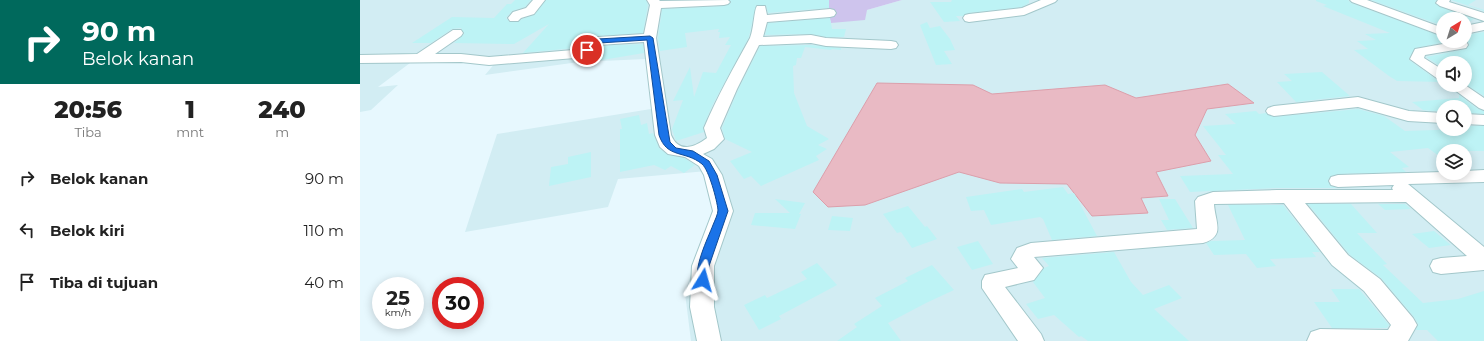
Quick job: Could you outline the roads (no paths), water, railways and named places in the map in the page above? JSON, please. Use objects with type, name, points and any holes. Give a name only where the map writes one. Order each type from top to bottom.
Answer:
[{"type":"street","points":[[514,18],[517,15],[530,11],[539,0]]},
{"type":"street","points":[[969,18],[1024,11],[1051,0]]},
{"type":"street","points":[[1356,0],[1436,29]]},
{"type":"street","points":[[1444,0],[1442,3],[1444,4],[1484,17]]},
{"type":"street","points":[[709,341],[702,306],[703,266],[723,211],[713,175],[706,163],[690,153],[674,150],[666,143],[663,135],[650,38],[655,3],[724,2]]},
{"type":"street","points":[[690,153],[708,145],[716,139],[712,128],[754,41],[761,14],[830,13]]},
{"type":"street","points":[[1472,29],[1484,26]]},
{"type":"street","points":[[419,59],[457,33]]},
{"type":"street","points":[[360,59],[461,58],[489,61],[575,54],[587,50],[591,44],[598,41],[650,38]]},
{"type":"street","points":[[754,41],[811,39],[826,42],[891,45]]},
{"type":"street","points":[[1436,71],[1417,59],[1420,52],[1443,48]]},
{"type":"street","points":[[1466,92],[1484,105]]},
{"type":"street","points":[[1274,111],[1360,102],[1408,116],[1436,118]]},
{"type":"street","points":[[1472,119],[1484,120]]},
{"type":"street","points":[[1338,181],[1484,176]]},
{"type":"street","points":[[1391,180],[1484,259]]},
{"type":"street","points":[[1032,341],[993,288],[992,284],[993,281],[1026,274],[1030,271],[1032,268],[1022,259],[1024,253],[1031,250],[1203,236],[1207,234],[1208,229],[1204,208],[1205,201],[1213,198],[1277,196],[1410,196]]},
{"type":"street","points":[[1290,197],[1340,260],[1372,285],[1405,325],[1395,340],[1320,339],[1319,341]]},
{"type":"street","points":[[1442,266],[1484,262]]}]
